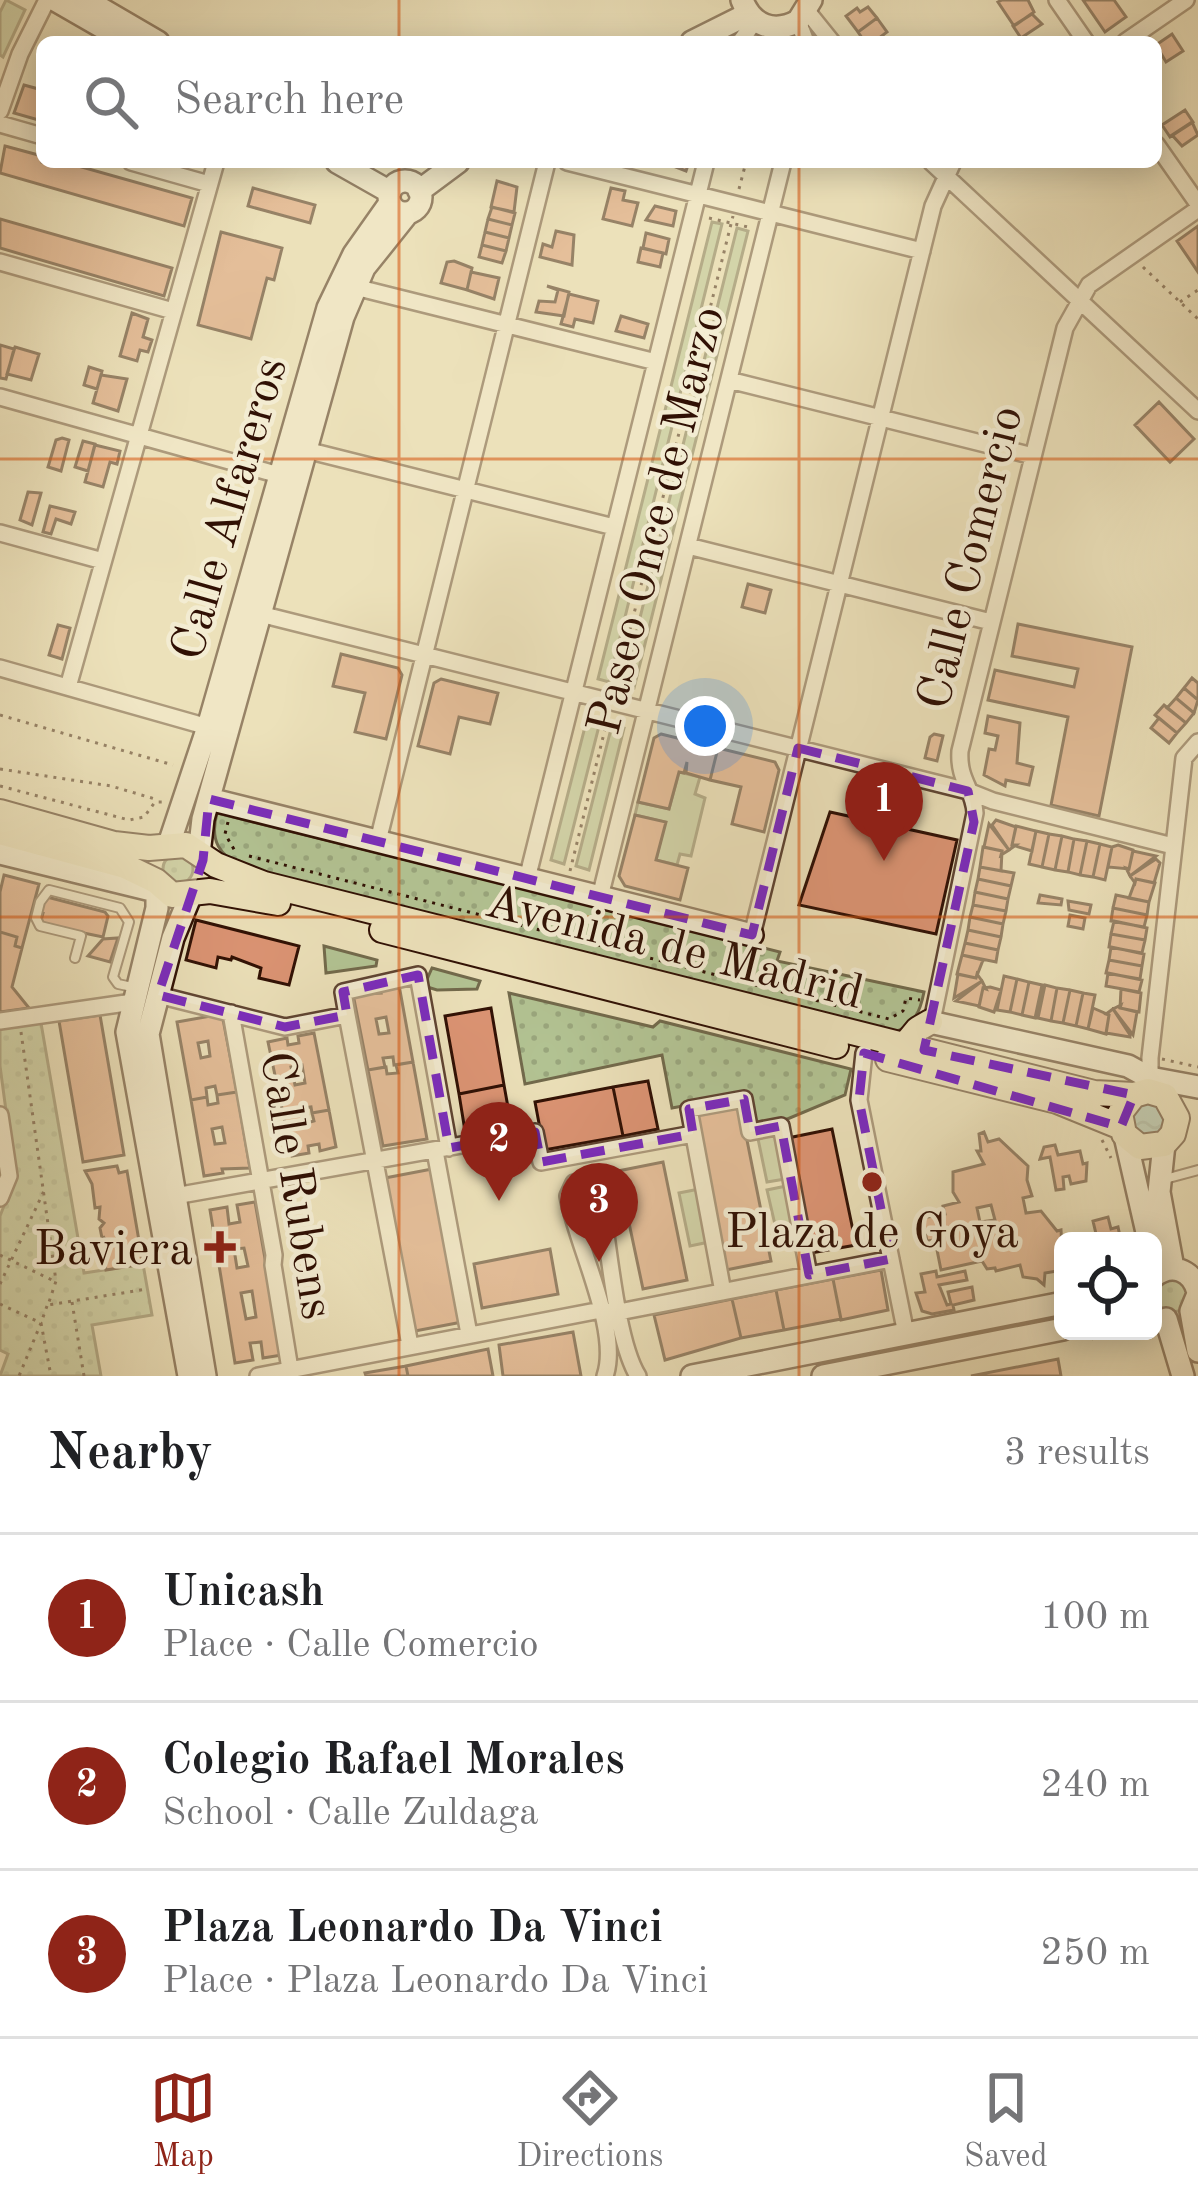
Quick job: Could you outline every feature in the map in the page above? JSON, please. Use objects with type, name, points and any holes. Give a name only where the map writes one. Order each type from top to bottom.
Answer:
[{"type":"main road","name":"Avenida de Madrid","points":[[0,812],[114,844],[182,844],[264,884],[1094,1093],[1145,1088]]},
{"type":"main road","name":"Avenida de Madrid","points":[[0,832],[108,861],[172,889],[262,899],[1057,1101],[1116,1134]]},
{"type":"main road","points":[[167,847],[155,860],[172,889],[204,876],[200,856]]},
{"type":"main road","points":[[904,1046],[927,1011]]},
{"type":"main road","points":[[1177,1128],[1143,1148],[1116,1134],[1122,1108],[1145,1088],[1165,1096],[1177,1128],[1198,1137]]},
{"type":"street","points":[[0,111],[20,54],[51,0],[117,36]]},
{"type":"street","points":[[86,0],[148,36]]},
{"type":"street","points":[[1057,0],[1082,36]]},
{"type":"street","points":[[1133,36],[1186,0]]},
{"type":"street","points":[[703,36],[749,12],[773,28],[806,18]]},
{"type":"street","points":[[0,124],[36,134]]},
{"type":"street","points":[[1078,298],[1096,279],[1198,207],[1162,153]]},
{"type":"street","points":[[152,168],[208,184]]},
{"type":"street","points":[[68,687],[214,168]]},
{"type":"street","points":[[348,168],[401,196]]},
{"type":"street","points":[[370,168],[401,196]]},
{"type":"street","name":"Calle Alfareros","points":[[200,856],[189,808],[208,727],[335,292],[365,236],[401,196],[448,168]]},
{"type":"street","points":[[379,841],[546,168]]},
{"type":"street","points":[[591,168],[698,195],[737,198],[770,213],[922,251]]},
{"type":"street","name":"Paseo Once de Marzo","points":[[527,879],[705,168]]},
{"type":"street","name":"Paseo Once de Marzo","points":[[600,897],[781,168]]},
{"type":"street","points":[[752,935],[922,251],[948,168],[1078,298],[1195,402]]},
{"type":"street","name":"Calle Alfareros","points":[[167,847],[189,808],[260,614],[355,287],[401,196]]},
{"type":"street","points":[[0,262],[173,311]]},
{"type":"street","points":[[355,287],[656,362]]},
{"type":"street","name":"Calle Comercio","points":[[933,1052],[927,1011],[975,813],[960,772],[960,750],[1063,335],[1078,298]]},
{"type":"street","points":[[729,380],[1033,456]]},
{"type":"street","points":[[0,397],[279,475]]},
{"type":"street","points":[[306,450],[614,527]]},
{"type":"street","points":[[0,532],[103,561]]},
{"type":"street","points":[[688,546],[992,622]]},
{"type":"street","points":[[260,614],[574,692],[618,694],[647,710],[1173,846]]},
{"type":"street","points":[[0,668],[208,727]]},
{"type":"street","points":[[1145,1088],[1184,758],[1198,742]]},
{"type":"street","name":"Avenida de Madrid","points":[[189,808],[379,841],[752,935]]},
{"type":"street","name":"Avenida de Madrid","points":[[0,853],[172,889]]},
{"type":"street","points":[[172,889],[173,938],[127,1032],[189,1376]]},
{"type":"street","points":[[172,889],[155,920],[143,995],[205,1376]]},
{"type":"street","points":[[410,1346],[372,1163],[344,992],[418,975],[469,1334]]},
{"type":"street","points":[[0,1021],[143,995],[285,1027],[347,1016]]},
{"type":"street","name":"Avenida de Madrid","points":[[927,1011],[1129,1066],[1145,1088],[1198,1087]]},
{"type":"street","name":"Calle Rubens","points":[[231,1013],[290,1370]]},
{"type":"street","points":[[865,1053],[859,1100],[905,1334]]},
{"type":"street","points":[[723,1292],[688,1109],[744,1099],[750,1132],[781,1126],[809,1275]]},
{"type":"street","points":[[0,1115],[9,1176],[0,1198]]},
{"type":"street","points":[[1177,1128],[1159,1183],[1198,1351]]},
{"type":"street","points":[[175,1196],[535,1132],[541,1162],[693,1134]]},
{"type":"street","points":[[1116,1134],[1146,1232]]},
{"type":"street","points":[[605,1376],[610,1311],[599,1188],[582,1179],[574,1183],[568,1196],[610,1311],[630,1364],[638,1376]]},
{"type":"street","points":[[258,1376],[891,1259]]},
{"type":"street","points":[[1162,1315],[1178,1319],[1179,1281]]},
{"type":"street","points":[[692,1376],[1054,1305]]},
{"type":"street","points":[[1162,1327],[1183,1376]]},
{"type":"street","points":[[823,1376],[1054,1331]]},
{"type":"lane","points":[[75,958],[81,936],[40,926],[36,918],[50,890],[120,908],[129,922],[113,977],[143,995]]},
{"type":"lane","points":[[1159,1183],[1172,1175],[1198,1171]]},
{"type":"path","points":[[569,874],[618,694],[744,168]]},
{"type":"path","points":[[727,188],[737,198]]},
{"type":"path","points":[[737,198],[751,194]]},
{"type":"path","points":[[708,217],[766,232]]},
{"type":"path","points":[[1130,255],[1198,319]]},
{"type":"path","points":[[1180,302],[1198,290]]},
{"type":"path","points":[[569,712],[642,730]]},
{"type":"path","points":[[0,715],[173,765]]},
{"type":"path","points":[[0,769],[111,786],[228,820],[226,839],[244,855],[840,1007],[890,1018],[903,1011],[906,998],[927,1011]]},
{"type":"path","points":[[0,786],[132,820],[141,819],[153,803],[189,808]]},
{"type":"path","points":[[557,871],[581,877]]},
{"type":"path","points":[[19,1018],[56,1281],[19,1376]]},
{"type":"path","points":[[1114,1165],[1116,1134]]},
{"type":"path","points":[[0,1284],[45,1190]]},
{"type":"path","points":[[0,1255],[56,1281]]},
{"type":"path","points":[[48,1305],[147,1289]]},
{"type":"path","points":[[72,1302],[84,1376]]},
{"type":"path","points":[[0,1304],[41,1323]]},
{"type":"path","points":[[41,1323],[51,1376]]},
{"type":"highlighted area","points":[[798,748],[968,791],[974,822],[924,1050],[1134,1095],[1121,1127],[864,1053],[859,1100],[891,1259],[809,1275],[781,1126],[750,1132],[744,1099],[689,1109],[693,1134],[541,1162],[535,1132],[449,1148],[418,975],[343,992],[347,1015],[285,1027],[158,995],[203,860],[209,799],[752,935]]},
{"type":"green space","points":[[6,0],[25,10],[3,57],[0,12]]},
{"type":"green space","points":[[712,222],[722,224],[609,682],[598,679]]},
{"type":"green space","points":[[737,228],[748,231],[634,688],[623,686]]},
{"type":"green space","points":[[587,719],[600,722],[564,864],[551,860]]},
{"type":"green space","points":[[612,725],[624,728],[589,870],[576,866]]},
{"type":"green space","points":[[679,772],[700,777],[695,794],[705,798],[691,856],[680,854],[677,865],[656,860],[665,822],[635,815],[638,802],[669,809]]},
{"type":"green space","points":[[217,813],[780,952],[777,961],[924,992],[912,1021],[895,1032],[243,869],[218,846]]},
{"type":"green space","points":[[178,854],[189,858],[193,869],[189,880],[178,884],[167,880],[163,869],[167,858]]},
{"type":"green space","points":[[324,946],[377,960],[376,966],[326,973]]},
{"type":"green space","points":[[432,968],[480,981],[477,989],[437,990],[424,986]]},
{"type":"green space","points":[[509,993],[653,1027],[660,1021],[851,1069],[845,1095],[785,1120],[755,1126],[748,1094],[672,1108],[662,1055],[525,1084]]},
{"type":"green space","points":[[41,1023],[84,1273],[143,1264],[152,1315],[92,1325],[101,1376],[0,1376],[8,1354],[0,1350],[0,1216],[15,1178],[0,1066],[0,1029]]},
{"type":"green space","points":[[775,1130],[785,1179],[767,1182],[757,1134]]},
{"type":"green space","points":[[786,1186],[794,1225],[776,1229],[767,1190]]},
{"type":"green space","points":[[699,1189],[709,1242],[690,1246],[679,1193]]},
{"type":"green space","points":[[1172,1278],[1187,1289],[1184,1307],[1172,1312],[1162,1308],[1162,1282]]},
{"type":"water","points":[[1150,1100],[1168,1115],[1161,1134],[1138,1136],[1129,1118],[1132,1108]]},
{"type":"building","points":[[1028,0],[1034,12],[1014,26],[998,2]]},
{"type":"building","points":[[1083,0],[1114,0],[1126,17],[1105,32]]},
{"type":"building","points":[[868,7],[877,18],[858,32],[846,16]]},
{"type":"building","points":[[1032,14],[1042,24],[1024,36],[1013,26]]},
{"type":"building","points":[[877,18],[887,32],[861,36],[858,32]]},
{"type":"building","points":[[1172,34],[1183,51],[1166,62],[1162,41]]},
{"type":"building","points":[[24,85],[36,88],[36,119],[14,113]]},
{"type":"building","points":[[1185,110],[1193,122],[1170,137],[1162,125]]},
{"type":"building","points":[[1192,122],[1198,135],[1182,146],[1172,135]]},
{"type":"building","points":[[5,146],[36,154],[36,168],[85,168],[192,198],[184,226],[0,173]]},
{"type":"building","points":[[497,181],[517,187],[514,212],[491,207]]},
{"type":"building","points":[[253,188],[315,205],[310,223],[248,206]]},
{"type":"building","points":[[611,188],[625,191],[623,200],[638,203],[632,226],[603,219]]},
{"type":"building","points":[[655,206],[676,211],[673,226],[646,220]]},
{"type":"building","points":[[492,207],[515,213],[512,225],[488,219]]},
{"type":"building","points":[[0,219],[172,268],[164,296],[0,248]]},
{"type":"building","points":[[488,219],[512,225],[509,238],[485,232]]},
{"type":"building","points":[[1198,226],[1198,272],[1177,241]]},
{"type":"building","points":[[556,231],[574,235],[572,265],[540,257],[543,244],[552,247]]},
{"type":"building","points":[[221,232],[282,248],[274,280],[267,278],[251,339],[198,325]]},
{"type":"building","points":[[485,232],[509,238],[506,251],[482,245]]},
{"type":"building","points":[[646,233],[669,239],[666,254],[643,248]]},
{"type":"building","points":[[482,245],[506,251],[502,263],[479,257]]},
{"type":"building","points":[[641,248],[663,253],[660,267],[638,262]]},
{"type":"building","points":[[447,262],[472,268],[467,290],[441,283]]},
{"type":"building","points":[[471,272],[499,278],[494,299],[467,290]]},
{"type":"building","points":[[547,286],[569,292],[564,316],[536,312],[539,301],[555,302],[558,290]]},
{"type":"building","points":[[569,294],[598,301],[593,323],[575,319],[573,327],[561,324]]},
{"type":"building","points":[[132,313],[148,319],[143,337],[152,340],[148,352],[140,350],[137,361],[120,356]]},
{"type":"building","points":[[621,316],[648,324],[644,338],[616,331]]},
{"type":"building","points":[[0,345],[14,349],[6,379],[0,378]]},
{"type":"building","points":[[15,347],[39,354],[31,380],[7,374]]},
{"type":"building","points":[[89,367],[102,371],[97,389],[84,385]]},
{"type":"building","points":[[101,375],[127,379],[118,411],[93,403]]},
{"type":"building","points":[[1159,402],[1194,439],[1170,462],[1135,425]]},
{"type":"building","points":[[56,440],[69,440],[61,471],[48,467]]},
{"type":"building","points":[[83,441],[95,444],[88,471],[75,467]]},
{"type":"building","points":[[95,445],[120,451],[117,464],[110,462],[103,487],[85,482]]},
{"type":"building","points":[[28,492],[41,493],[32,525],[20,520]]},
{"type":"building","points":[[50,506],[75,512],[71,524],[56,519],[51,534],[43,532]]},
{"type":"building","points":[[748,584],[771,590],[765,613],[742,607]]},
{"type":"building","points":[[1018,624],[1132,647],[1099,816],[1051,805],[1068,717],[988,700],[995,670],[1074,687],[1078,669],[1012,656]]},
{"type":"building","points":[[58,625],[70,628],[62,659],[49,655]]},
{"type":"building","points":[[341,654],[398,668],[402,675],[386,739],[355,732],[365,693],[333,686]]},
{"type":"building","points":[[1192,678],[1198,683],[1198,700],[1184,688]]},
{"type":"building","points":[[441,679],[498,693],[490,724],[459,717],[450,754],[418,746],[434,683]]},
{"type":"building","points":[[1184,688],[1198,700],[1194,713],[1176,698]]},
{"type":"building","points":[[1176,698],[1194,713],[1186,723],[1167,708]]},
{"type":"building","points":[[1164,705],[1186,723],[1177,733],[1155,715]]},
{"type":"building","points":[[988,716],[1020,723],[1017,763],[1033,767],[1029,785],[1006,780],[1005,786],[984,775],[989,749],[995,750],[998,736],[985,733]]},
{"type":"building","points":[[1159,718],[1177,733],[1169,743],[1151,728]]},
{"type":"building","points":[[661,734],[718,748],[710,780],[686,773],[687,762],[684,773],[679,772],[669,809],[638,802],[654,738]]},
{"type":"building","points":[[934,734],[943,736],[937,761],[925,758]]},
{"type":"building","points":[[718,748],[775,762],[779,770],[764,832],[732,824],[741,787],[710,780]]},
{"type":"building","points":[[830,812],[957,840],[936,934],[799,905]]},
{"type":"building","points":[[635,815],[666,822],[656,860],[688,868],[680,900],[625,886],[619,876]]},
{"type":"building","points":[[996,820],[1016,827],[1012,845],[1016,845],[1009,850],[992,825]]},
{"type":"building","points":[[989,824],[1009,850],[1001,855],[1002,851],[984,847]]},
{"type":"building","points":[[1016,826],[1036,831],[1032,851],[1012,845]]},
{"type":"building","points":[[1036,831],[1049,834],[1042,867],[1029,864]]},
{"type":"building","points":[[1049,834],[1062,836],[1055,870],[1042,867]]},
{"type":"building","points":[[1062,836],[1074,839],[1068,872],[1055,870]]},
{"type":"building","points":[[1074,839],[1087,841],[1080,875],[1068,872]]},
{"type":"building","points":[[1087,841],[1100,844],[1093,877],[1080,875]]},
{"type":"building","points":[[1100,844],[1112,847],[1105,880],[1093,877]]},
{"type":"building","points":[[983,847],[1002,851],[1001,871],[980,867]]},
{"type":"building","points":[[1112,847],[1133,850],[1129,869],[1108,867]]},
{"type":"building","points":[[1133,851],[1156,856],[1130,876],[1126,868]]},
{"type":"building","points":[[1156,859],[1160,863],[1154,883],[1136,879],[1135,883],[1130,876]]},
{"type":"building","points":[[980,867],[1014,873],[1011,886],[978,879]]},
{"type":"building","points":[[4,875],[39,884],[22,948],[15,946],[17,937],[0,932]]},
{"type":"building","points":[[978,879],[1011,886],[1008,899],[975,892]]},
{"type":"building","points":[[1136,879],[1155,883],[1149,902],[1129,898]]},
{"type":"building","points":[[975,892],[1008,899],[1006,911],[973,905]]},
{"type":"building","points":[[1040,895],[1062,899],[1061,905],[1038,903]]},
{"type":"building","points":[[1116,895],[1149,902],[1147,915],[1113,908]]},
{"type":"building","points":[[47,897],[105,912],[103,937],[40,924],[43,913],[39,912]]},
{"type":"building","points":[[1068,901],[1091,905],[1089,914],[1069,910]]},
{"type":"building","points":[[973,905],[1006,911],[1003,924],[970,917]]},
{"type":"building","points":[[1113,908],[1147,915],[1144,927],[1111,921]]},
{"type":"building","points":[[1070,915],[1085,918],[1083,929],[1068,926]]},
{"type":"building","points":[[970,917],[1003,924],[1001,937],[968,930]]},
{"type":"building","points":[[196,920],[299,946],[289,985],[259,978],[261,968],[232,957],[218,957],[216,968],[186,960]]},
{"type":"building","points":[[1114,921],[1147,928],[1145,940],[1111,934]]},
{"type":"building","points":[[968,930],[1001,937],[998,950],[965,943]]},
{"type":"building","points":[[0,932],[17,937],[15,946],[22,948],[12,987],[29,1008],[0,1012]]},
{"type":"building","points":[[1111,934],[1145,940],[1142,953],[1109,947]]},
{"type":"building","points":[[118,938],[110,962],[88,956],[103,939]]},
{"type":"building","points":[[965,943],[998,950],[996,962],[962,955]]},
{"type":"building","points":[[1111,947],[1144,954],[1142,966],[1109,960]]},
{"type":"building","points":[[962,955],[983,960],[976,978],[957,974]]},
{"type":"building","points":[[1109,960],[1142,966],[1140,979],[1106,973]]},
{"type":"building","points":[[1108,973],[1142,980],[1139,992],[1106,986]]},
{"type":"building","points":[[958,974],[976,978],[977,974],[982,981],[954,998]]},
{"type":"building","points":[[1004,976],[1017,979],[1010,1012],[997,1010]]},
{"type":"building","points":[[1017,979],[1029,982],[1022,1015],[1010,1012]]},
{"type":"building","points":[[982,981],[986,989],[979,1006],[956,1001]]},
{"type":"building","points":[[1029,982],[1042,985],[1035,1018],[1022,1015]]},
{"type":"building","points":[[399,985],[413,1062],[394,1065],[393,1057],[383,1058],[385,1067],[368,1070],[353,994],[381,993],[380,989]],"holes":[[[386,1017],[389,1033],[379,1034],[376,1019]]]},
{"type":"building","points":[[1045,985],[1057,988],[1051,1021],[1038,1018]]},
{"type":"building","points":[[983,988],[1001,990],[994,1012],[979,1007]]},
{"type":"building","points":[[1057,988],[1070,990],[1063,1023],[1051,1021]]},
{"type":"building","points":[[1121,989],[1141,993],[1139,1012],[1120,1008]]},
{"type":"building","points":[[1070,990],[1083,993],[1076,1026],[1063,1023]]},
{"type":"building","points":[[1083,993],[1095,995],[1088,1029],[1076,1026]]},
{"type":"building","points":[[1121,1005],[1137,1012],[1133,1035],[1113,1009]]},
{"type":"building","points":[[491,1008],[504,1085],[459,1094],[445,1016]]},
{"type":"building","points":[[1093,1008],[1109,1015],[1106,1034],[1088,1029]]},
{"type":"building","points":[[1113,1009],[1130,1037],[1106,1033],[1106,1014]]},
{"type":"building","points":[[222,1014],[237,1092],[217,1095],[215,1086],[206,1088],[207,1097],[191,1100],[177,1022]],"holes":[[[208,1041],[210,1056],[201,1058],[198,1043]]]},
{"type":"building","points":[[100,1015],[124,1155],[83,1162],[59,1021]]},
{"type":"building","points":[[314,1033],[329,1110],[312,1113],[311,1107],[301,1108],[302,1115],[284,1118],[268,1042],[287,1038],[288,1045],[299,1043],[298,1036]],"holes":[[[302,1065],[305,1083],[295,1085],[291,1067]]]},
{"type":"building","points":[[413,1062],[427,1139],[383,1146],[368,1070],[386,1067],[387,1074],[398,1073],[396,1065]]},
{"type":"building","points":[[648,1081],[658,1129],[623,1136],[613,1087]]},
{"type":"building","points":[[504,1085],[511,1124],[465,1131],[459,1094]]},
{"type":"building","points":[[613,1087],[623,1136],[544,1150],[535,1102]]},
{"type":"building","points":[[237,1092],[250,1168],[222,1169],[223,1173],[204,1176],[191,1100],[207,1097],[208,1105],[218,1103],[217,1095]],"holes":[[[222,1127],[225,1143],[215,1144],[212,1129]]]},
{"type":"building","points":[[740,1105],[771,1261],[726,1270],[695,1114]]},
{"type":"building","points":[[329,1110],[336,1147],[320,1151],[319,1144],[308,1146],[309,1153],[292,1156],[284,1118],[302,1115],[303,1124],[314,1121],[312,1113]]},
{"type":"building","points":[[832,1129],[856,1245],[811,1253],[788,1138]]},
{"type":"building","points":[[984,1132],[988,1142],[999,1139],[1028,1166],[1032,1196],[1023,1198],[1026,1213],[1041,1211],[1061,1230],[1054,1232],[1054,1272],[1045,1273],[1044,1285],[1023,1277],[1020,1265],[996,1271],[987,1269],[982,1261],[941,1270],[935,1240],[927,1241],[922,1218],[945,1214],[943,1206],[959,1202],[953,1192],[953,1172],[984,1164],[977,1151],[981,1151],[979,1134]],"holes":[[[991,1205],[995,1220],[980,1222],[977,1208]]]},
{"type":"building","points":[[1055,1145],[1058,1155],[1080,1151],[1083,1164],[1087,1163],[1086,1181],[1071,1184],[1069,1176],[1063,1177],[1064,1189],[1056,1190],[1050,1157],[1040,1159],[1044,1147]]},
{"type":"building","points":[[663,1162],[687,1280],[643,1289],[618,1171]]},
{"type":"building","points":[[117,1166],[119,1173],[127,1171],[143,1264],[106,1270],[101,1240],[105,1237],[100,1228],[104,1223],[85,1171]]},
{"type":"building","points":[[432,1169],[462,1322],[415,1331],[385,1178]]},
{"type":"building","points":[[255,1202],[282,1355],[263,1358],[261,1342],[250,1343],[253,1360],[235,1363],[210,1210],[227,1207],[229,1224],[240,1222],[237,1205]],"holes":[[[244,1248],[248,1266],[237,1268],[234,1249]],[[252,1291],[256,1317],[246,1319],[241,1293]]]},
{"type":"building","points":[[1108,1217],[1111,1229],[1118,1227],[1119,1232],[1096,1232],[1093,1221]]},
{"type":"building","points":[[550,1249],[558,1294],[482,1308],[474,1264]]},
{"type":"building","points":[[881,1270],[888,1310],[841,1320],[833,1279]]},
{"type":"building","points":[[936,1271],[937,1277],[965,1271],[967,1280],[939,1285],[947,1305],[951,1304],[948,1292],[972,1287],[974,1300],[953,1305],[954,1310],[922,1311],[916,1293],[925,1292],[921,1274]]},
{"type":"building","points":[[833,1279],[841,1319],[784,1330],[776,1290]]},
{"type":"building","points":[[776,1290],[784,1330],[741,1338],[732,1299]]},
{"type":"building","points":[[732,1299],[741,1338],[665,1360],[654,1315]]},
{"type":"building","points":[[573,1332],[581,1376],[503,1376],[499,1345]]},
{"type":"building","points":[[488,1349],[493,1376],[408,1376],[406,1366]]},
{"type":"building","points":[[1058,1359],[1061,1376],[971,1376]]},
{"type":"building","points":[[406,1366],[408,1376],[365,1373]]},
{"type":"place","name":"Unicash","points":[[884,861]]},
{"type":"place","name":"Plaza de Goya","points":[[872,1182]]},
{"type":"place","name":"Colegio Rafael Morales","points":[[499,1201]]},
{"type":"place","name":"Baviera","points":[[220,1247]]},
{"type":"place","name":"Plaza Leonardo Da Vinci","points":[[599,1262]]}]
